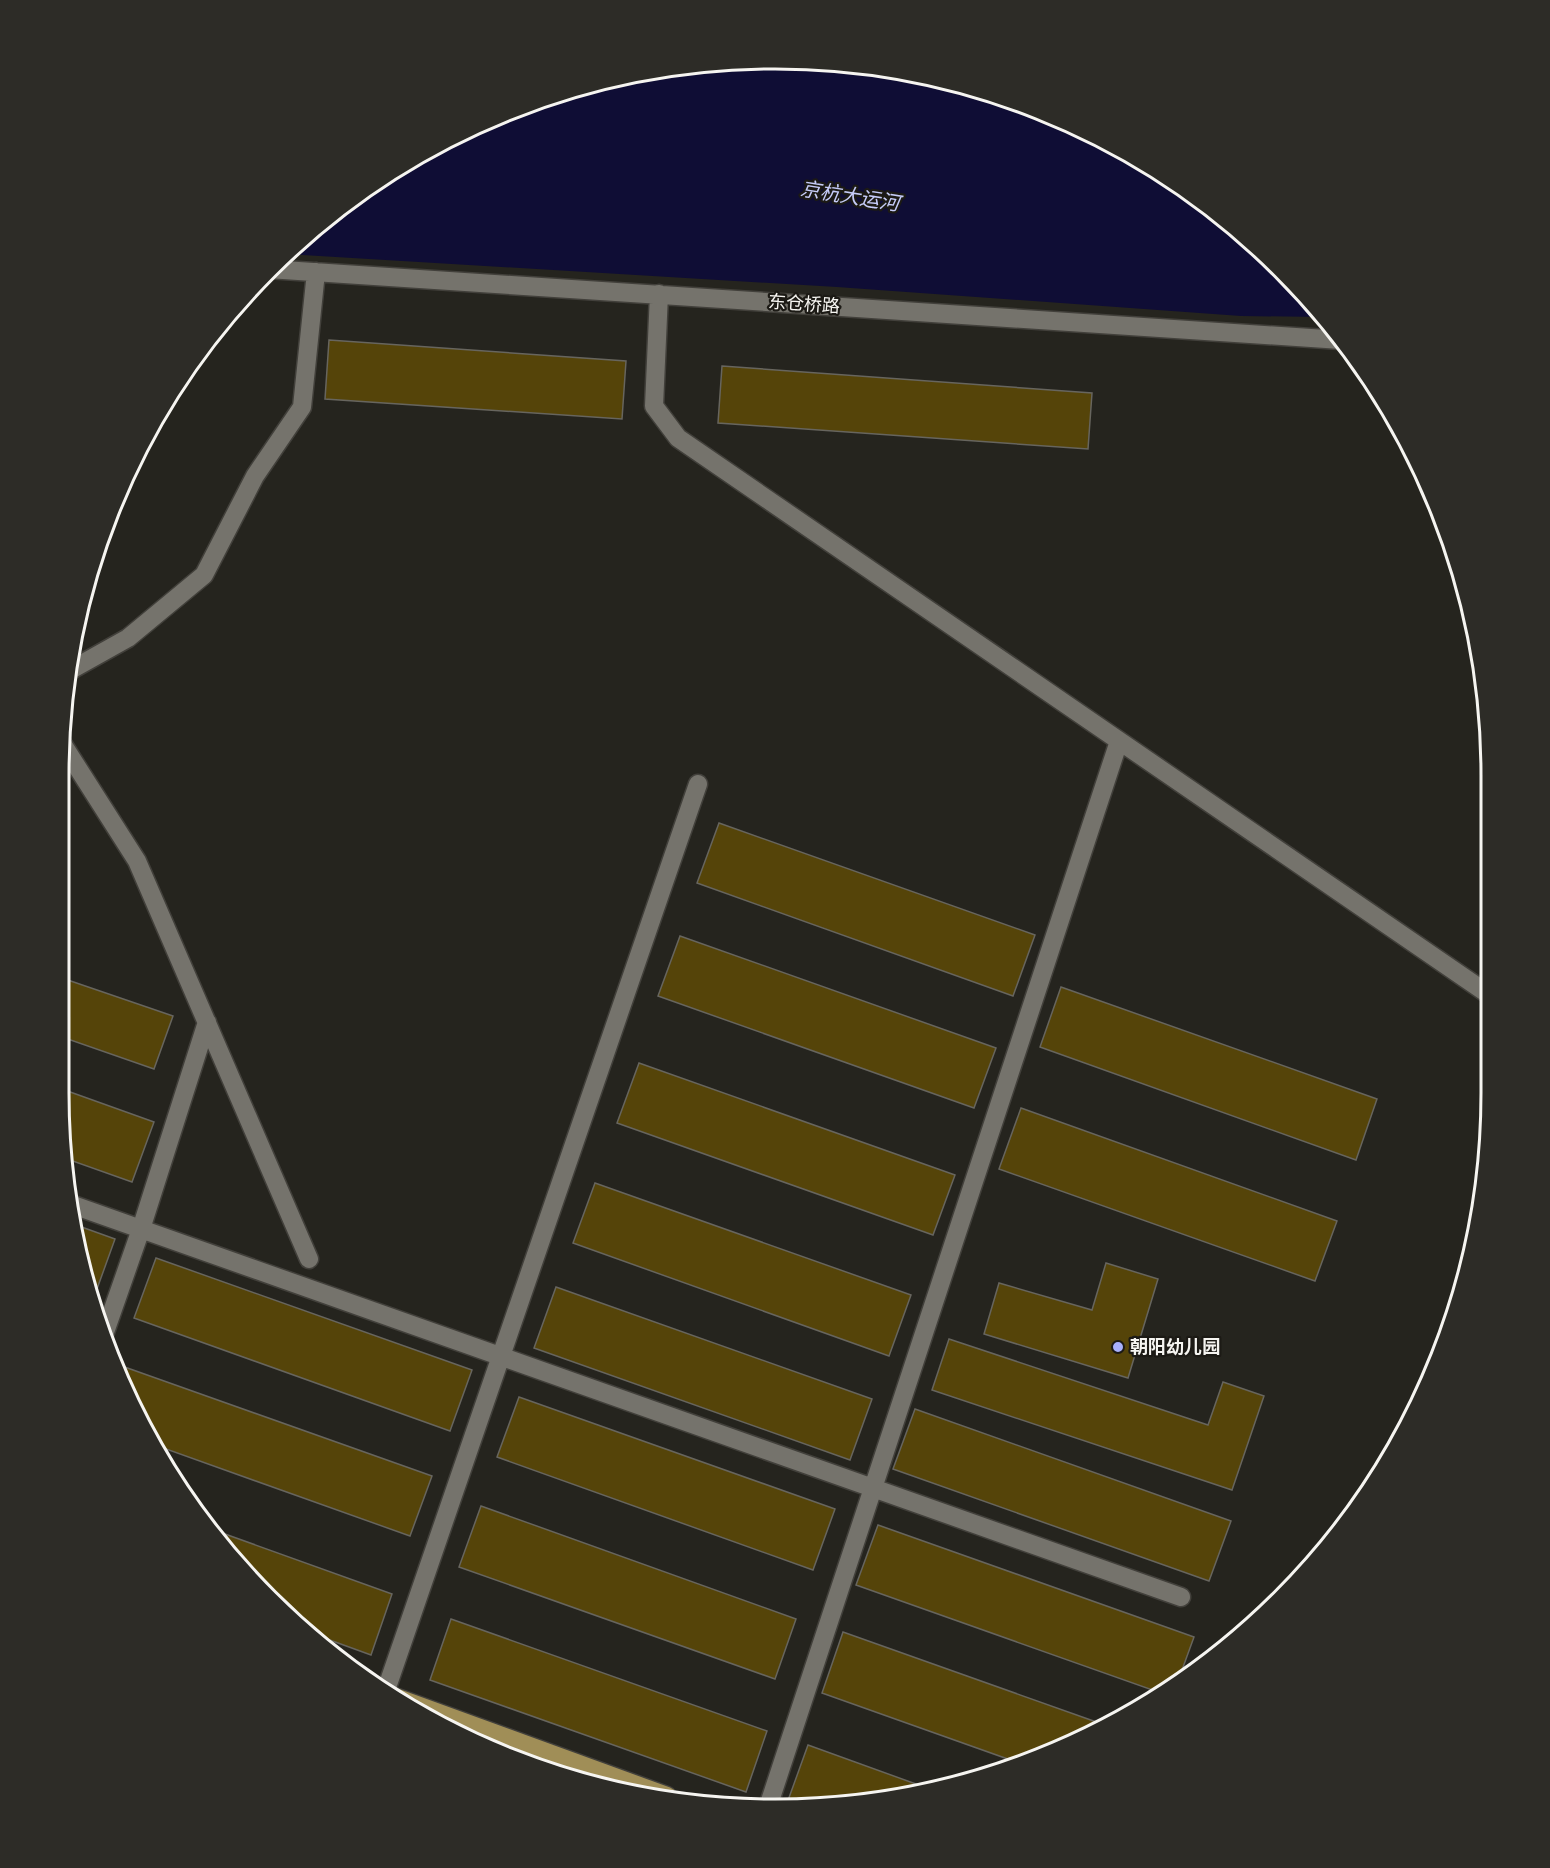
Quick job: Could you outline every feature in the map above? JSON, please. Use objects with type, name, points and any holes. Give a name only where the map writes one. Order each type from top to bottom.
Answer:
[{"type":"main road","points":[[439,1713],[636,1785]]},
{"type":"lane","name":"东仓桥路","points":[[282,270],[1330,339]]},
{"type":"lane","points":[[78,666],[128,638],[204,575],[255,476],[302,407],[316,272]]},
{"type":"lane","points":[[659,294],[654,406],[678,438],[1481,989]]},
{"type":"lane","points":[[771,1799],[1119,741]]},
{"type":"lane","points":[[70,756],[136,861],[309,1258]]},
{"type":"lane","points":[[388,1683],[699,784]]},
{"type":"lane","points":[[108,1324],[141,1229],[207,1022]]},
{"type":"lane","points":[[79,1207],[1181,1597]]},
{"type":"water","name":"京杭大运河","points":[[775,69],[821,71],[867,75],[958,93],[1002,106],[1087,142],[1167,188],[1205,215],[1274,276],[1312,317],[1241,316],[837,287],[299,255],[345,215],[422,164],[463,142],[548,106],[592,93],[683,75]]},
{"type":"building","points":[[329,340],[626,361],[622,419],[325,399]]},
{"type":"building","points":[[722,366],[1092,393],[1088,449],[718,423]]},
{"type":"building","points":[[719,823],[1035,935],[1013,996],[697,883]]},
{"type":"building","points":[[680,936],[996,1048],[974,1108],[658,996]]},
{"type":"building","points":[[69,980],[173,1016],[154,1069],[69,1039]]},
{"type":"building","points":[[1061,987],[1377,1099],[1356,1160],[1040,1047]]},
{"type":"building","points":[[639,1063],[955,1175],[933,1235],[617,1123]]},
{"type":"building","points":[[69,1092],[154,1122],[132,1182],[73,1161]]},
{"type":"building","points":[[1021,1108],[1337,1221],[1315,1281],[999,1169]]},
{"type":"building","points":[[595,1183],[911,1295],[889,1356],[573,1243]]},
{"type":"building","points":[[82,1227],[115,1239],[97,1289]]},
{"type":"building","points":[[156,1258],[472,1370],[450,1431],[134,1318]]},
{"type":"building","points":[[1106,1263],[1158,1279],[1128,1378],[984,1334],[999,1283],[1092,1310]]},
{"type":"building","points":[[556,1287],[872,1399],[850,1460],[534,1348]]},
{"type":"building","points":[[949,1339],[1208,1425],[1223,1382],[1264,1396],[1232,1490],[932,1390]]},
{"type":"building","points":[[125,1367],[432,1476],[410,1536],[166,1449]]},
{"type":"building","points":[[519,1397],[835,1509],[813,1570],[497,1457]]},
{"type":"building","points":[[915,1409],[1231,1521],[1209,1581],[893,1469]]},
{"type":"building","points":[[481,1506],[796,1619],[775,1679],[459,1567]]},
{"type":"building","points":[[878,1525],[1194,1637],[1182,1669],[1151,1690],[856,1585]]},
{"type":"building","points":[[224,1534],[392,1594],[371,1655],[329,1640],[276,1592]]},
{"type":"building","points":[[451,1619],[767,1731],[746,1792],[430,1680]]},
{"type":"building","points":[[843,1632],[1095,1722],[1009,1759],[822,1693]]},
{"type":"building","points":[[808,1745],[917,1784],[867,1793],[789,1798]]},
{"type":"place","name":"朝阳幼儿园","points":[[1118,1347]]}]
